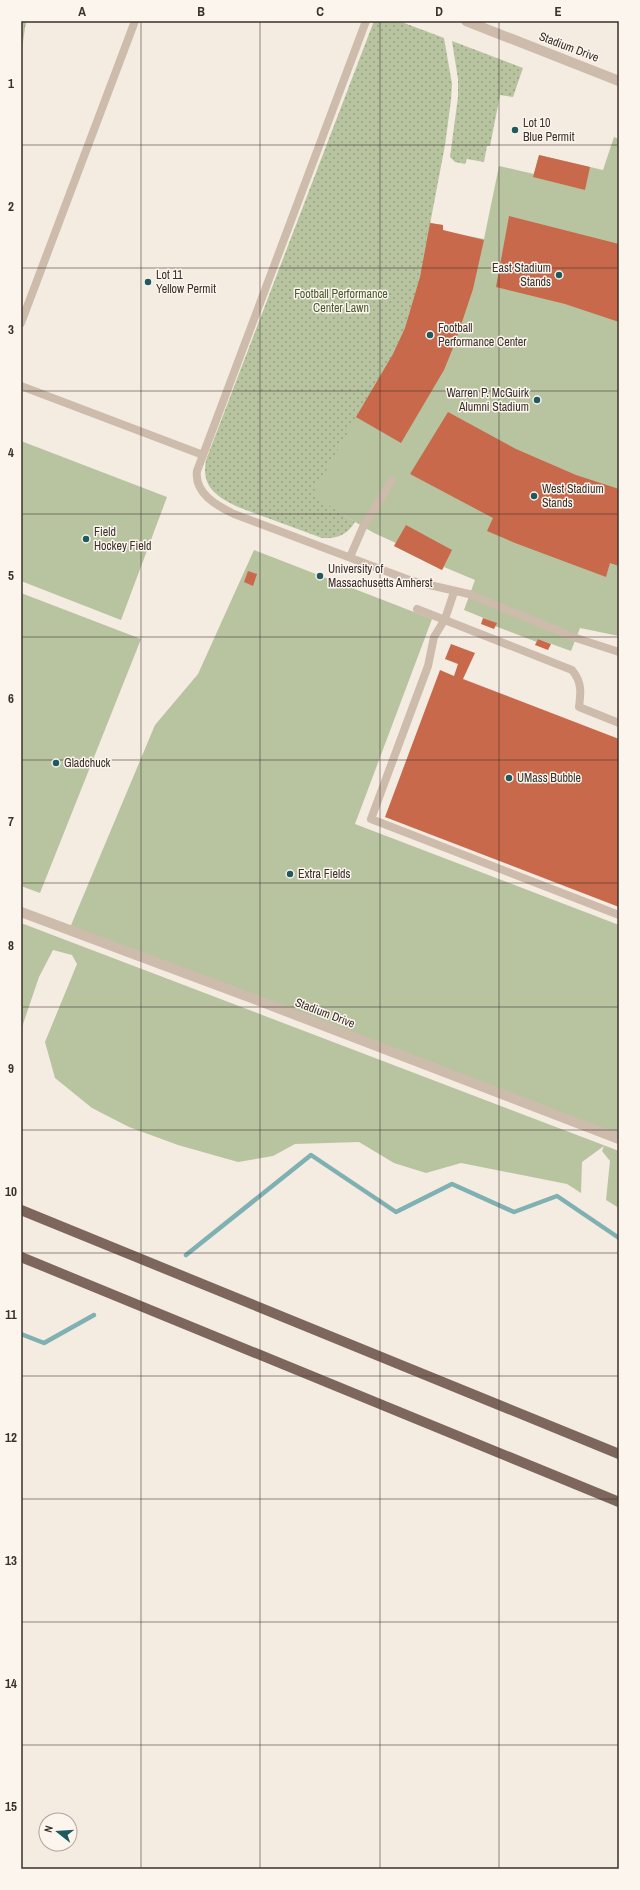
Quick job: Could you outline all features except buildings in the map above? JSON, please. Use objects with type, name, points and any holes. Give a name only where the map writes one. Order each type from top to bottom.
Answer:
[{"type":"main road","points":[[21,1210],[619,1454]]},
{"type":"main road","points":[[21,1257],[619,1502]]},
{"type":"street","name":"Stadium Drive","points":[[466,21],[619,80]]},
{"type":"street","name":"Stadium Drive","points":[[21,912],[241,994],[619,1139]]},
{"type":"lane","points":[[21,323],[135,21]]},
{"type":"lane","points":[[366,21],[196,477],[204,493],[219,506],[234,514],[350,556],[412,581],[454,592],[470,594],[576,638],[619,652]]},
{"type":"lane","points":[[21,386],[203,455]]},
{"type":"lane","points":[[350,556],[363,527],[392,480]]},
{"type":"lane","points":[[454,592],[445,619],[434,637],[428,666],[371,818],[619,915]]},
{"type":"lane","points":[[417,609],[572,670],[579,678],[579,707],[619,723]]},
{"type":"green space","points":[[21,21],[26,21],[21,56]]},
{"type":"green space","name":"Football Performance Center Lawn","points":[[374,21],[399,21],[444,38],[452,84],[451,100],[445,145],[420,277],[405,328],[393,354],[312,495],[355,522],[349,530],[337,537],[322,538],[238,507],[223,499],[212,490],[208,484],[205,469],[206,460]]},
{"type":"green space","points":[[452,41],[523,68],[513,97],[500,95],[490,146],[487,146],[484,162],[467,159],[465,164],[455,162],[450,157],[458,97],[458,79]]},
{"type":"green space","points":[[614,137],[619,139],[619,636],[580,628],[571,651],[538,639],[537,642],[495,626],[496,623],[464,610],[475,580],[444,567],[442,570],[394,546],[396,543],[374,533],[311,496],[356,417],[420,277],[430,223],[443,225],[443,231],[484,239],[499,166],[534,174],[539,155],[603,170]]},
{"type":"green space","name":"Field Hockey Field","points":[[21,441],[167,497],[121,620],[21,581]]},
{"type":"green space","name":"Extra Fields","points":[[254,550],[432,619],[355,824],[619,925],[619,1138],[69,930],[155,725],[198,674]]},
{"type":"green space","name":"Gladchuck","points":[[21,593],[141,639],[40,893],[21,886]]},
{"type":"green space","points":[[21,923],[619,1151],[619,1208],[606,1200],[610,1161],[602,1151],[604,1146],[582,1162],[581,1193],[567,1184],[461,1163],[426,1173],[394,1163],[359,1142],[295,1144],[273,1156],[238,1162],[178,1145],[129,1127],[92,1108],[55,1078],[45,1042],[77,964],[72,955],[53,950],[39,977],[21,1030]]},
{"type":"waterway","points":[[186,1255],[311,1155],[396,1212],[452,1184],[514,1212],[557,1196],[619,1238]]},
{"type":"waterway","points":[[21,1334],[44,1343],[94,1315]]},
{"type":"place","name":"Lot 10 Blue Permit","points":[[515,130]]},
{"type":"place","name":"East Stadium Stands","points":[[559,275]]},
{"type":"place","name":"Lot 11 Yellow Permit","points":[[148,282]]},
{"type":"place","name":"Football Performance Center","points":[[430,335]]},
{"type":"place","name":"Warren P. McGuirk Alumni Stadium","points":[[537,400]]},
{"type":"place","name":"West Stadium Stands","points":[[534,496]]},
{"type":"place","name":"Field Hockey Field","points":[[86,539]]},
{"type":"place","name":"University of Massachusetts Amherst","points":[[320,576]]},
{"type":"place","name":"Gladchuck","points":[[56,763]]},
{"type":"place","name":"UMass Bubble","points":[[509,778]]},
{"type":"place","name":"Extra Fields","points":[[290,874]]}]
